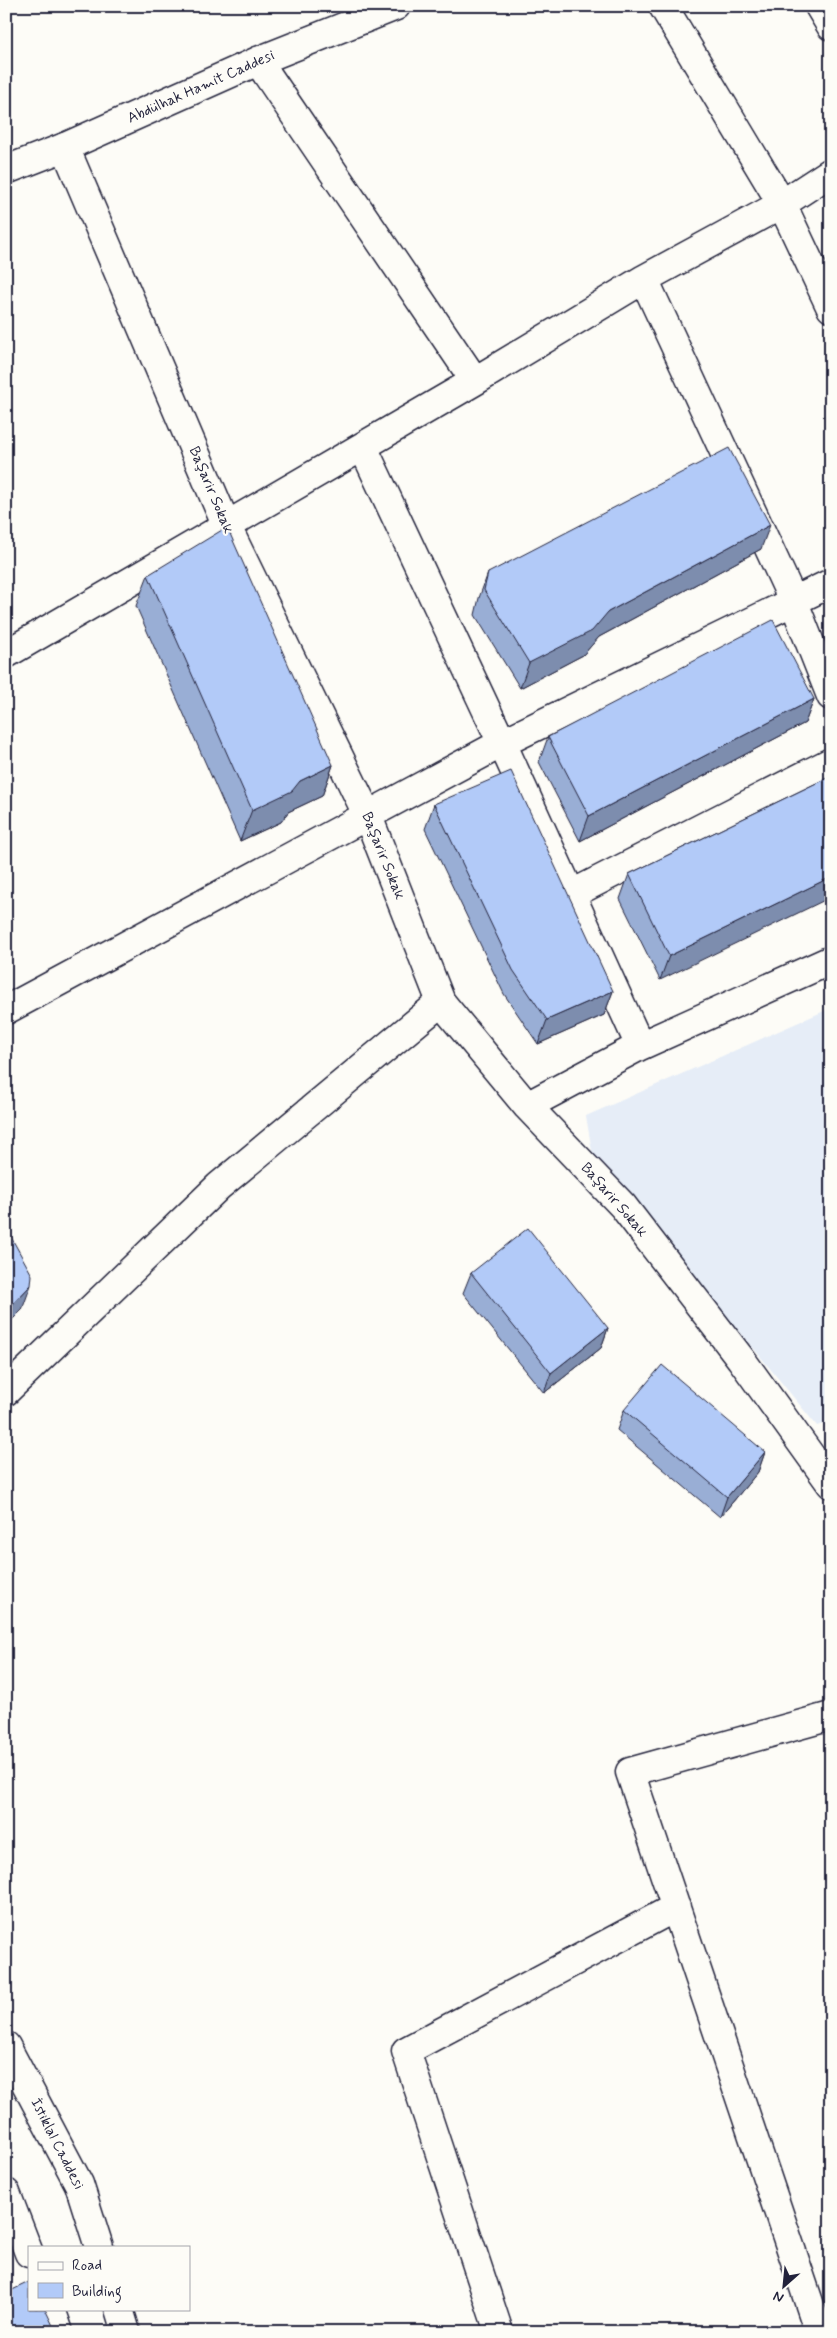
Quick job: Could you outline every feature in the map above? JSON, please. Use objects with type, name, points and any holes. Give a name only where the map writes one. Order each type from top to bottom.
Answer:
[{"type":"street","name":"Abdülhak Hamit Caddesi","points":[[6,170],[65,147],[258,61],[396,6]]},
{"type":"street","points":[[663,6],[782,204],[831,308]]},
{"type":"street","points":[[819,6],[831,26]]},
{"type":"street","points":[[258,61],[475,381]]},
{"type":"street","name":"Başarir Sokak","points":[[65,147],[227,527],[367,814],[441,1002],[527,1106],[623,1206],[741,1359],[831,1484]]},
{"type":"street","points":[[9,646],[227,527],[644,279],[782,204],[831,172]]},
{"type":"street","points":[[644,279],[793,600],[831,696]]},
{"type":"street","points":[[363,447],[502,743],[640,1046]]},
{"type":"street","points":[[6,1010],[502,743],[831,583]]},
{"type":"street","points":[[570,895],[831,762]]},
{"type":"street","points":[[527,1106],[640,1046],[831,960]]},
{"type":"street","points":[[6,1392],[219,1186],[441,1002]]},
{"type":"street","points":[[819,2332],[630,1772],[831,1716]]},
{"type":"street","points":[[499,2332],[406,2051],[676,1906]]},
{"type":"street","name":"İstiklal Caddesi","points":[[6,2046],[79,2184],[99,2246]]},
{"type":"street","points":[[6,2193],[28,2250]]},
{"type":"street","points":[[50,2310],[59,2332]]},
{"type":"street","points":[[119,2310],[126,2332]]},
{"type":"shaded area","points":[[831,1008],[831,1421],[817,1426],[592,1151],[586,1116]]},
{"type":"building","points":[[729,448],[770,525],[608,612],[592,631],[529,663],[484,590],[488,573]]},
{"type":"building","points":[[227,527],[333,765],[300,781],[292,791],[252,810],[148,575]]},
{"type":"building","points":[[773,620],[814,699],[589,816],[548,737]]},
{"type":"building","points":[[511,771],[613,991],[547,1020],[513,970],[434,804]]},
{"type":"building","points":[[831,776],[831,877],[669,956],[629,874]]},
{"type":"building","points":[[6,1228],[32,1275],[31,1285],[6,1311]]},
{"type":"building","points":[[528,1228],[608,1328],[551,1373],[471,1273]]},
{"type":"building","points":[[662,1365],[765,1452],[727,1497],[624,1410]]},
{"type":"building","points":[[28,2282],[28,2310],[45,2310],[56,2332],[6,2332],[6,2293]]}]
